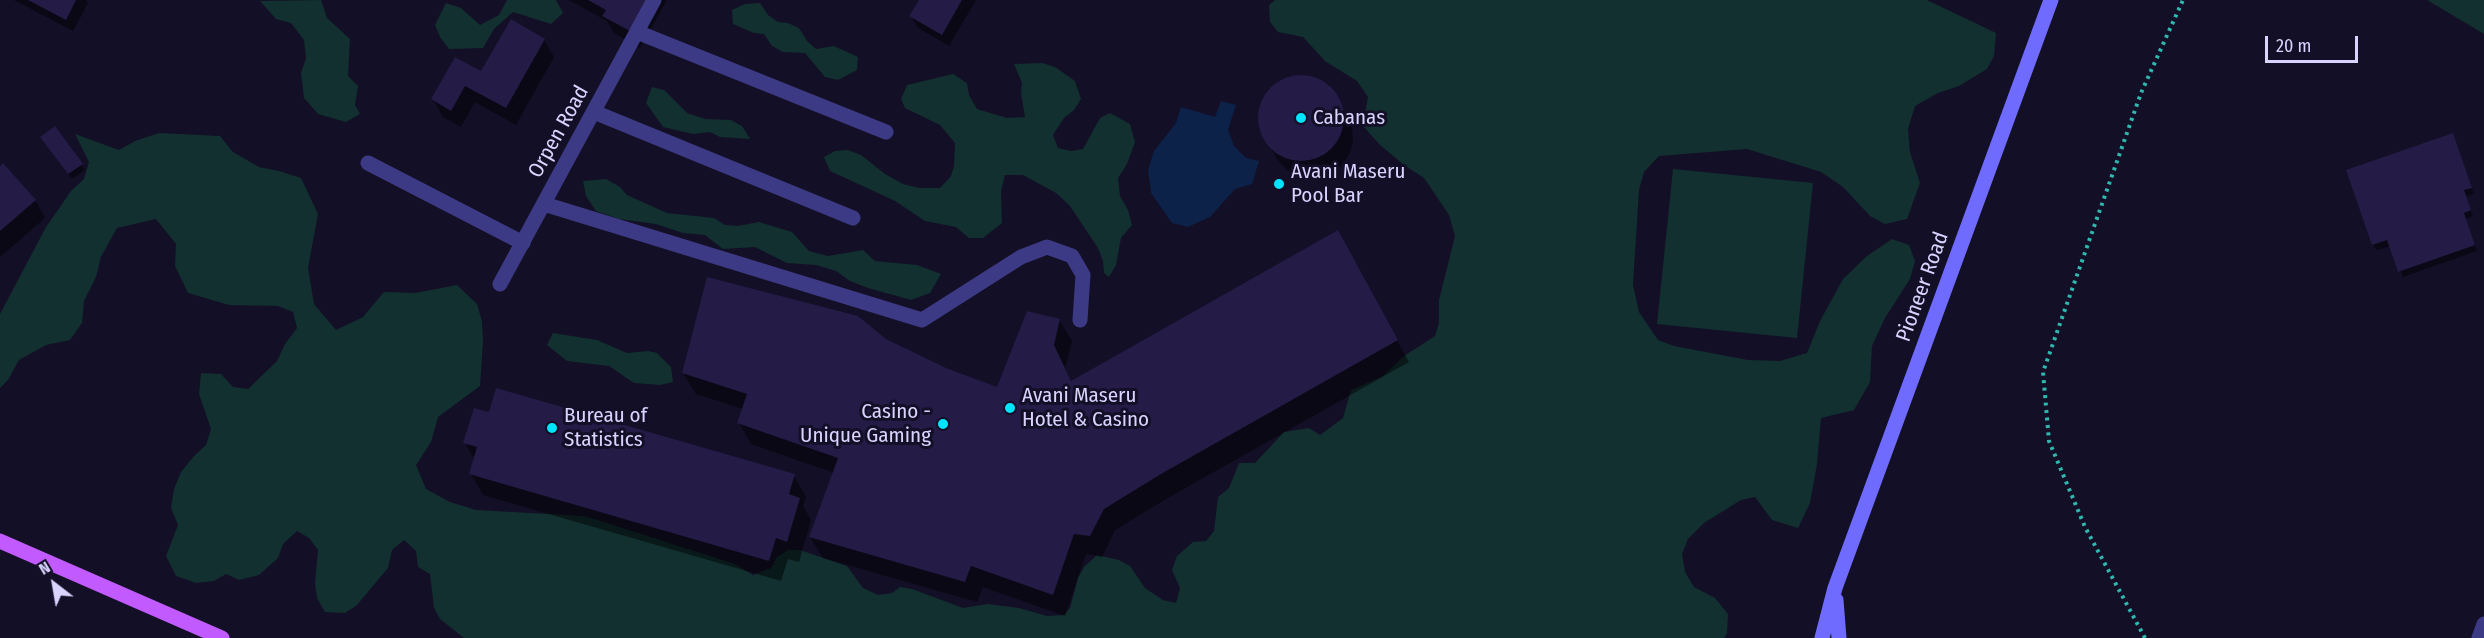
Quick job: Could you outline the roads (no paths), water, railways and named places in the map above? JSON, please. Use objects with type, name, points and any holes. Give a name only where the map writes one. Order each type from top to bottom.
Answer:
[{"type":"main road","name":"Pioneer Road","points":[[1822,638],[1835,588],[2051,0]]},
{"type":"main road","points":[[0,541],[222,638]]},
{"type":"main road","name":"Pioneer Road","points":[[1835,588],[1839,638]]},
{"type":"street","name":"Orpen Road","points":[[500,284],[654,0]]},
{"type":"street","points":[[637,32],[886,132]]},
{"type":"street","points":[[594,112],[853,218]]},
{"type":"street","points":[[368,163],[523,243]]},
{"type":"street","points":[[544,204],[922,320],[1021,257],[1047,247],[1072,256],[1083,275],[1080,320]]},
{"type":"street","points":[[2479,638],[2484,624]]},
{"type":"water","points":[[1221,101],[1236,105],[1228,130],[1234,146],[1246,158],[1259,161],[1252,184],[1235,189],[1210,217],[1188,227],[1172,223],[1151,193],[1148,170],[1154,151],[1176,123],[1181,107],[1215,117]]},
{"type":"place","name":"Cabanas","points":[[1301,118]]},
{"type":"place","name":"Avani Maseru Pool Bar","points":[[1279,184]]},
{"type":"place","name":"Avani Maseru Hotel & Casino","points":[[1010,408]]},
{"type":"place","name":"Casino - Unique Gaming","points":[[943,424]]},
{"type":"place","name":"Bureau of Statistics","points":[[552,428]]}]
